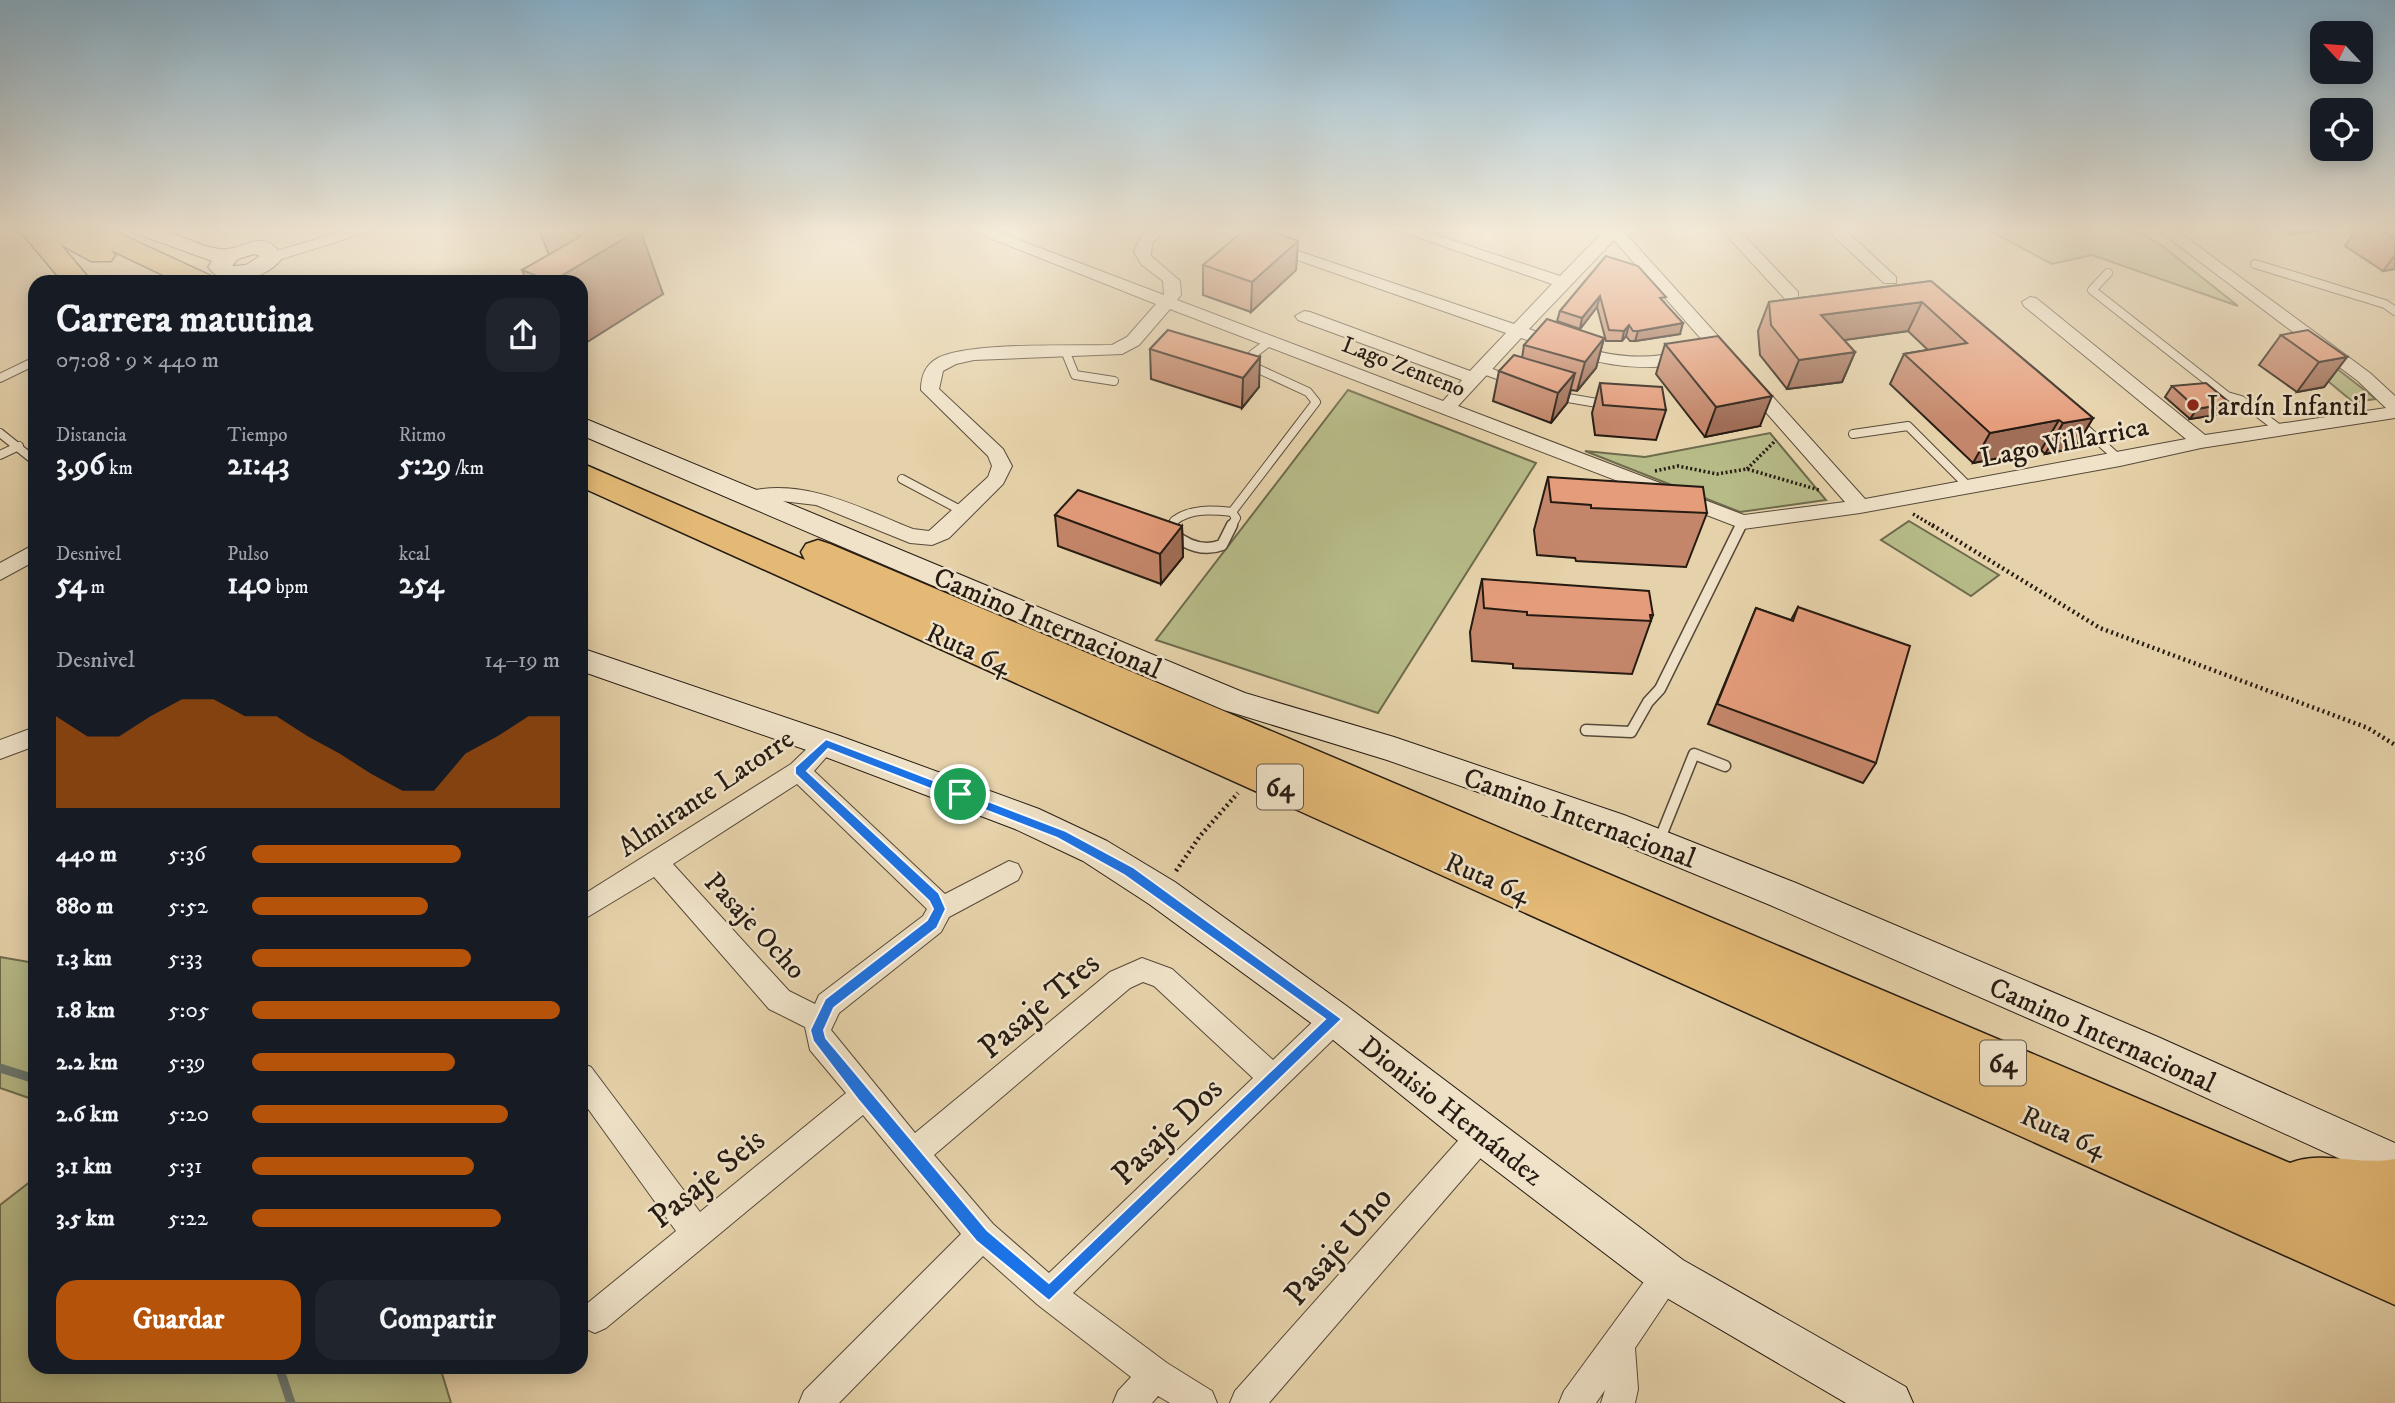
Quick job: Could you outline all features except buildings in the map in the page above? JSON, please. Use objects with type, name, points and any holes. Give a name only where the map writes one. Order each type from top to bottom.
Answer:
[{"type":"highway","name":"Ruta 64","points":[[588,454],[1729,943],[2246,1190],[2395,1278]]},
{"type":"highway","name":"Ruta 64","points":[[588,477],[1253,775],[2246,1190],[2395,1234]]},
{"type":"highway","points":[[2246,1190],[2322,1186],[2376,1188],[2395,1184]]},
{"type":"highway","points":[[2246,1190],[2395,1295]]},
{"type":"main road","name":"Camino Internacional","points":[[588,428],[1235,702],[1394,750],[1658,844],[2119,1039],[2395,1164]]},
{"type":"main road","name":"Dionisio Hernández","points":[[588,661],[826,744],[1050,829],[1095,851],[1162,892],[1335,1019],[1482,1135],[1668,1275],[1890,1403]]},
{"type":"street","name":"Lago Zenteno","points":[[1135,292],[1743,522]]},
{"type":"street","points":[[964,512],[999,475],[1001,459],[936,399],[930,390],[932,373],[937,366],[957,356],[1102,352],[1125,346],[1167,305],[1172,292]]},
{"type":"street","points":[[1402,292],[1579,353],[1623,363],[1666,361],[1721,349]]},
{"type":"street","points":[[1446,408],[1552,292]]},
{"type":"street","points":[[1670,292],[1857,503]]},
{"type":"street","points":[[1789,292],[1792,296]]},
{"type":"street","points":[[2250,292],[2364,377],[2395,405]]},
{"type":"street","points":[[2030,302],[2201,442]]},
{"type":"street","points":[[1304,316],[1477,374]]},
{"type":"street","name":"Lago Villarrica","points":[[1743,522],[1857,503],[1891,501],[2120,460],[2278,428],[2395,412]]},
{"type":"street","name":"Camino Internacional","points":[[753,498],[773,494],[819,499],[922,540],[932,538],[964,512]]},
{"type":"street","points":[[0,573],[28,555]]},
{"type":"street","points":[[0,750],[28,739]]},
{"type":"street","name":"Almirante Latorre","points":[[588,906],[799,771],[826,744]]},
{"type":"street","points":[[799,771],[934,897],[940,909]]},
{"type":"street","name":"Pasaje Ocho","points":[[656,862],[779,1000],[820,1020]]},
{"type":"street","points":[[1009,872],[940,909],[932,924],[829,1004],[817,1030],[820,1041],[982,1235],[1049,1294],[1155,1375],[1200,1403]]},
{"type":"street","name":"Pasaje Tres","points":[[914,1153],[1120,980],[1142,970],[1163,977],[1273,1078]]},
{"type":"street","name":"Pasaje Dos","points":[[1049,1294],[1335,1019]]},
{"type":"street","points":[[588,1085],[696,1232]]},
{"type":"street","name":"Pasaje Seis","points":[[595,1317],[864,1096]]},
{"type":"street","name":"Pasaje Uno","points":[[1247,1403],[1482,1135]]},
{"type":"street","points":[[816,1403],[982,1235]]},
{"type":"street","points":[[1576,1403],[1668,1275]]},
{"type":"street","points":[[1618,1403],[1622,1389],[1619,1346]]},
{"type":"street","points":[[1130,1403],[1155,1375]]},
{"type":"lane","points":[[2095,292],[2227,396],[2241,400],[2278,428]]},
{"type":"lane","points":[[2348,292],[2385,304],[2395,311]]},
{"type":"lane","points":[[1232,512],[1316,402],[1308,392],[1254,368],[1250,361],[1253,354],[1269,342]]},
{"type":"lane","points":[[1066,353],[1074,375],[1114,381]]},
{"type":"lane","points":[[0,378],[28,364]]},
{"type":"lane","points":[[1477,374],[1519,383]]},
{"type":"lane","points":[[1545,392],[1571,401],[1625,407]]},
{"type":"lane","points":[[2068,414],[2120,460]]},
{"type":"lane","points":[[1853,434],[1908,426],[1969,487]]},
{"type":"lane","points":[[0,433],[28,454]]},
{"type":"lane","points":[[0,455],[19,446]]},
{"type":"lane","points":[[901,479],[964,512]]},
{"type":"lane","points":[[1208,510],[1232,512],[1235,525],[1222,545],[1215,549],[1177,538],[1172,533],[1174,521],[1182,515],[1208,510]]},
{"type":"lane","points":[[1586,730],[1631,732],[1648,702],[1660,689],[1743,522]]},
{"type":"lane","points":[[1658,844],[1694,754],[1725,766]]},
{"type":"path","points":[[1747,469],[1789,427]]},
{"type":"path","points":[[1641,485],[1658,468],[1678,466],[1717,474],[1747,469],[1857,503]]},
{"type":"path","points":[[1891,501],[2100,628],[2368,728],[2395,745]]},
{"type":"path","points":[[1162,892],[1200,836],[1253,775]]},
{"type":"green space","points":[[2199,292],[2221,292],[2238,306]]},
{"type":"green space","points":[[2295,336],[2376,399],[2353,402],[2281,342]]},
{"type":"green space","points":[[1348,390],[1536,463],[1378,713],[1156,640]]},
{"type":"green space","points":[[1770,433],[1826,500],[1740,512],[1585,451],[1645,457]]},
{"type":"green space","points":[[1909,521],[1999,575],[1971,596],[1881,540]]},
{"type":"green space","points":[[0,957],[28,962],[28,1098],[0,1088]]},
{"type":"green space","points":[[28,1183],[28,1374],[442,1374],[451,1403],[0,1403],[0,1205]]},
{"type":"waterway","points":[[0,1068],[28,1077]]},
{"type":"waterway","points":[[281,1374],[291,1403]]},
{"type":"place","name":"Jardín Infantil","points":[[2193,405]]},
{"type":"route","points":[[826,744],[960,794],[1061,834],[1129,871],[1162,892],[1335,1019],[1049,1294],[982,1235],[864,1096],[820,1041],[817,1030],[829,1004],[932,924],[940,909],[934,897],[799,771],[826,744]]}]
